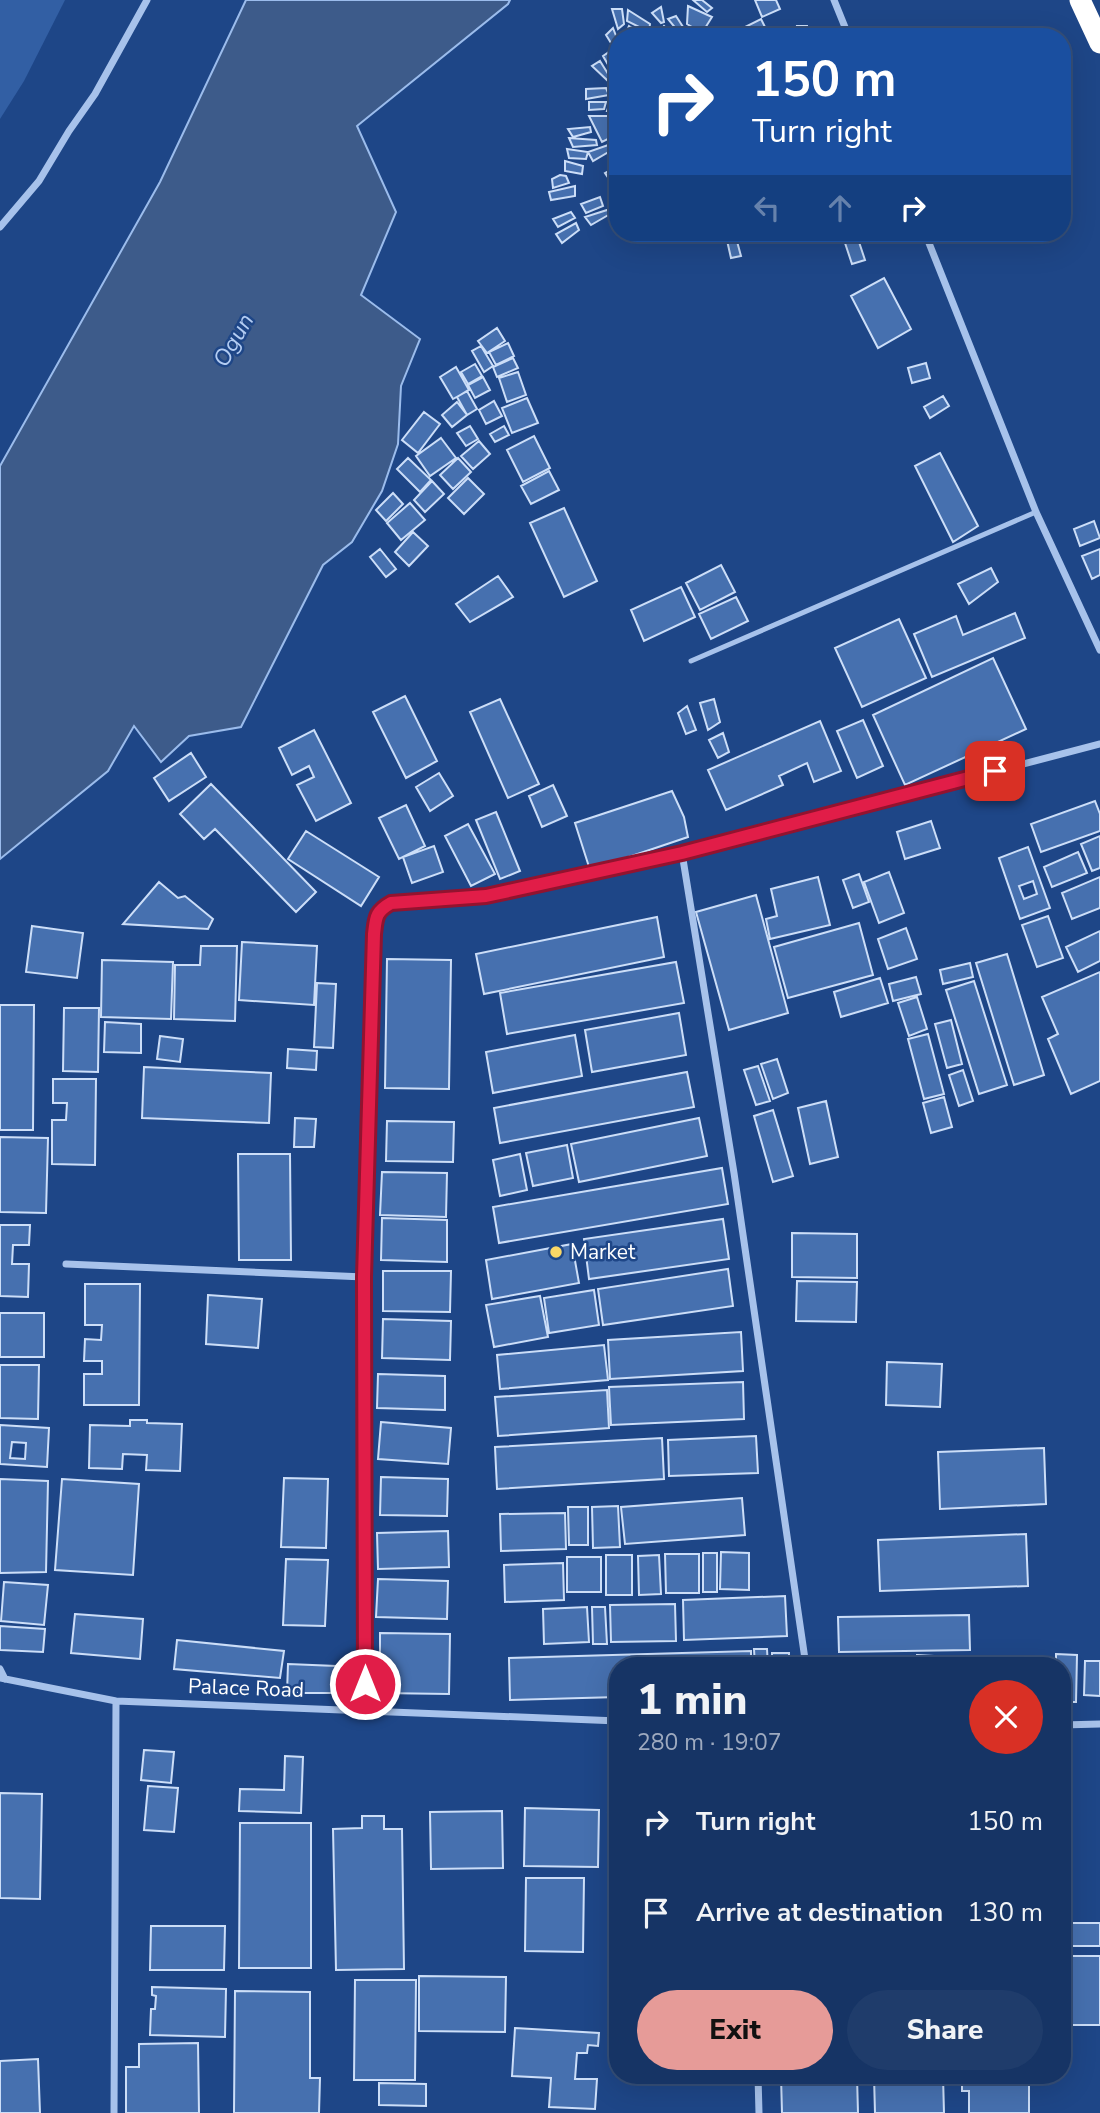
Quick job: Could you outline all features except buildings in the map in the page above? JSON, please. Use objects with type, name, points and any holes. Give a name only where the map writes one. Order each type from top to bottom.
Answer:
[{"type":"highway","points":[[1080,0],[1100,43]]},
{"type":"street","points":[[0,227],[39,181],[95,94],[147,0]]},
{"type":"street","points":[[834,0],[845,28]]},
{"type":"street","points":[[929,242],[1036,512],[1100,650]]},
{"type":"street","points":[[365,1711],[364,1277],[374,934],[380,909],[391,903],[486,896],[682,853],[1100,744]]},
{"type":"street","points":[[682,853],[734,1173],[805,1657]]},
{"type":"street","points":[[66,1264],[364,1277]]},
{"type":"street","points":[[0,1669],[2,1678]]},
{"type":"street","name":"Palace Road","points":[[2,1678],[116,1701],[609,1721]]},
{"type":"street","points":[[114,2113],[116,1701]]},
{"type":"street","points":[[1071,1725],[1100,1724]]},
{"type":"street","points":[[758,2084],[759,2113]]},
{"type":"lane","points":[[691,661],[1036,512]]},
{"type":"shaded area","points":[[0,0],[65,0],[24,81],[0,119]]},
{"type":"water","name":"Ogun","points":[[246,0],[510,0],[357,126],[396,212],[361,295],[420,339],[401,386],[398,444],[382,491],[352,542],[323,565],[241,727],[189,736],[161,762],[134,726],[108,771],[0,859],[0,466],[160,182]]},
{"type":"place","name":"Market","points":[[556,1252]]},
{"type":"route","points":[[365,1684],[364,1277],[374,934],[380,909],[391,903],[486,896],[682,853],[995,771]]}]
